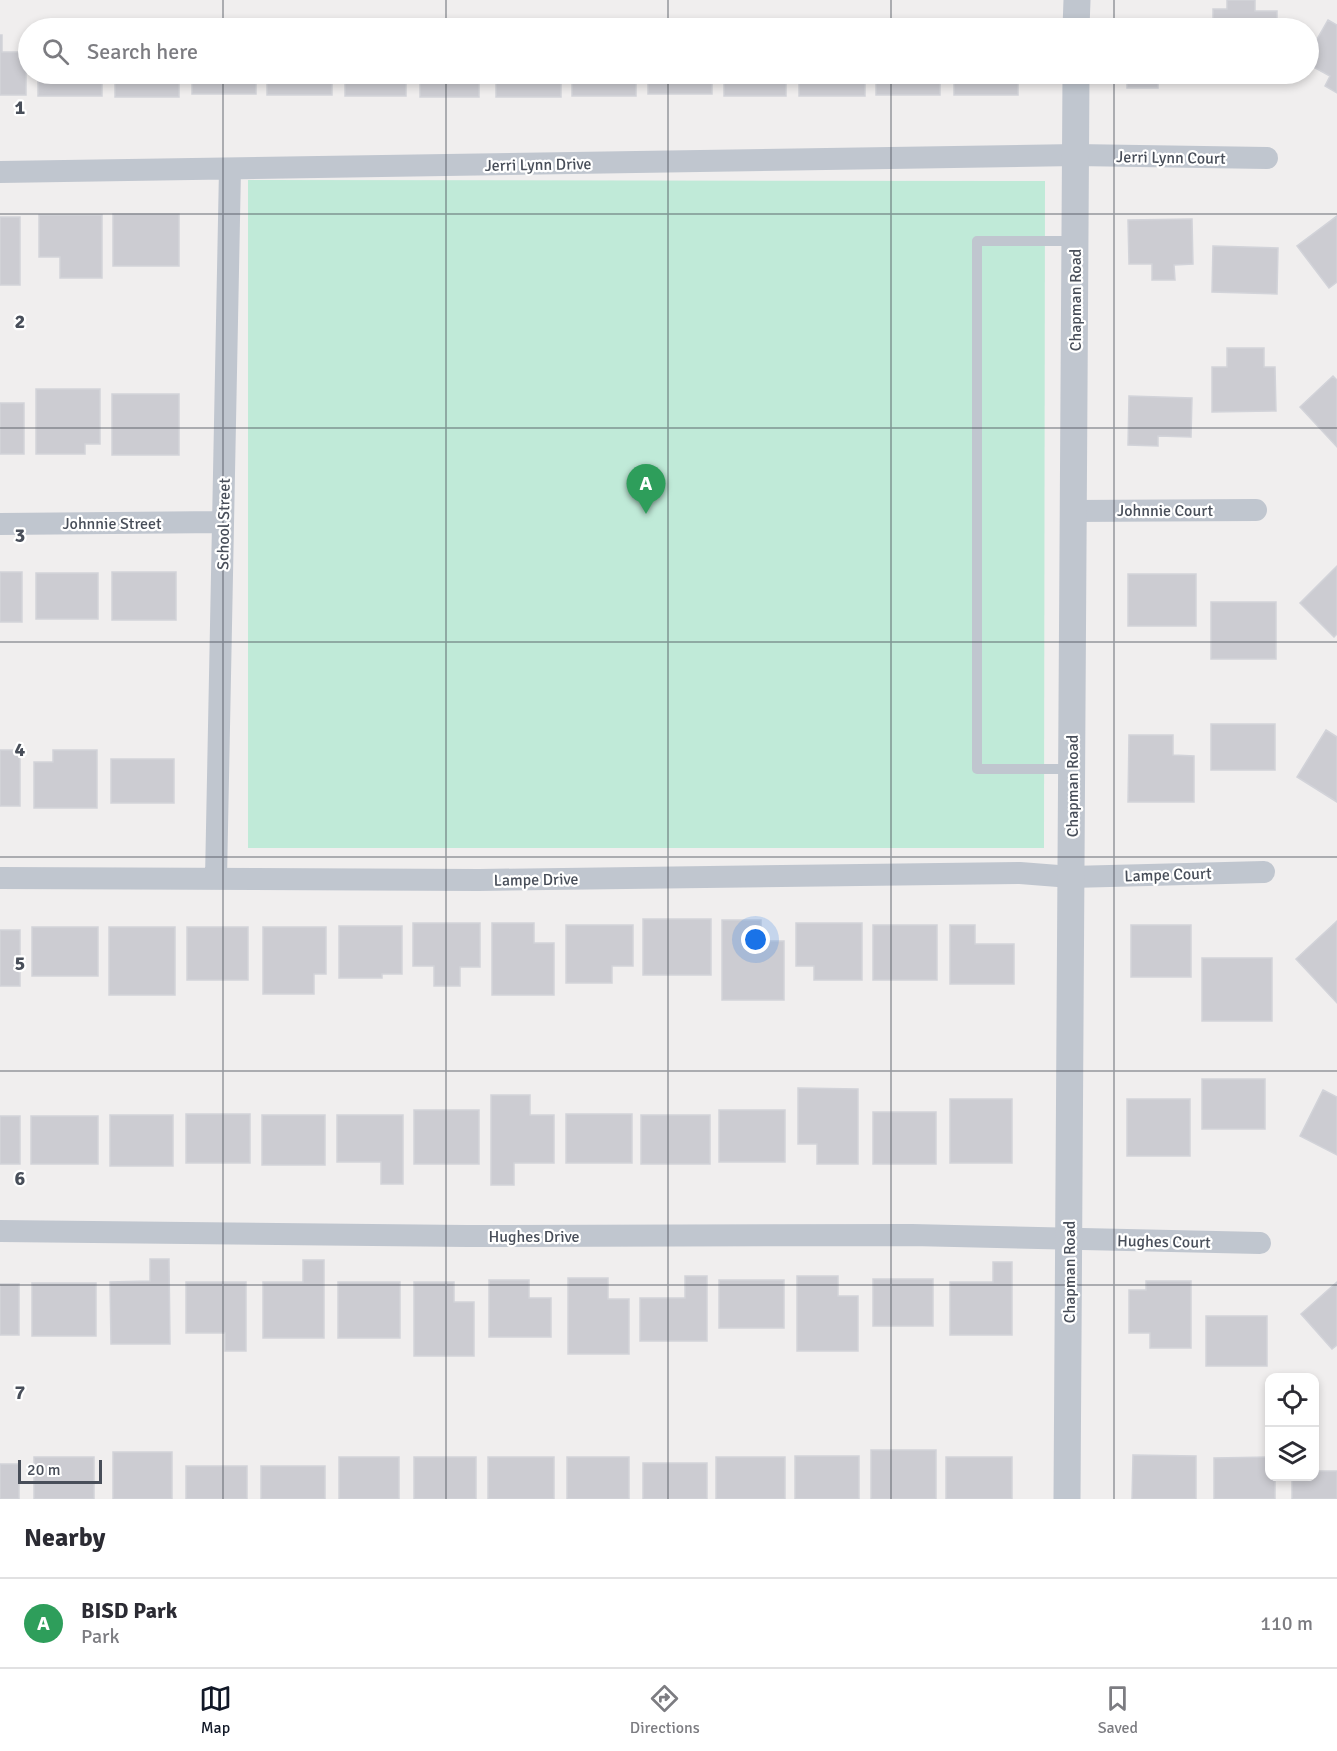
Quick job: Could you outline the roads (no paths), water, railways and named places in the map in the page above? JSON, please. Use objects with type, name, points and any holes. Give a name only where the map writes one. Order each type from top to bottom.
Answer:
[{"type":"street","points":[[1076,18],[1077,0]]},
{"type":"street","name":"Chapman Road","points":[[1067,1499],[1076,84]]},
{"type":"street","name":"Jerri Lynn Court","points":[[1076,155],[1267,158]]},
{"type":"street","name":"Jerri Lynn Drive","points":[[0,172],[1076,155]]},
{"type":"street","name":"School Street","points":[[216,879],[230,169]]},
{"type":"street","name":"Johnnie Court","points":[[1073,511],[1256,510]]},
{"type":"street","name":"Johnnie Street","points":[[0,524],[223,522]]},
{"type":"street","name":"Lampe Court","points":[[1071,877],[1264,872]]},
{"type":"street","name":"Lampe Drive","points":[[0,878],[479,880],[1020,873],[1071,877]]},
{"type":"street","name":"Hughes Drive","points":[[0,1232],[467,1236],[912,1235],[1069,1239]]},
{"type":"street","name":"Hughes Court","points":[[1069,1239],[1260,1243]]},
{"type":"lane","points":[[1072,768],[977,768],[977,241],[1075,241]]},
{"type":"place","name":"BISD Park","points":[[646,514]]}]
